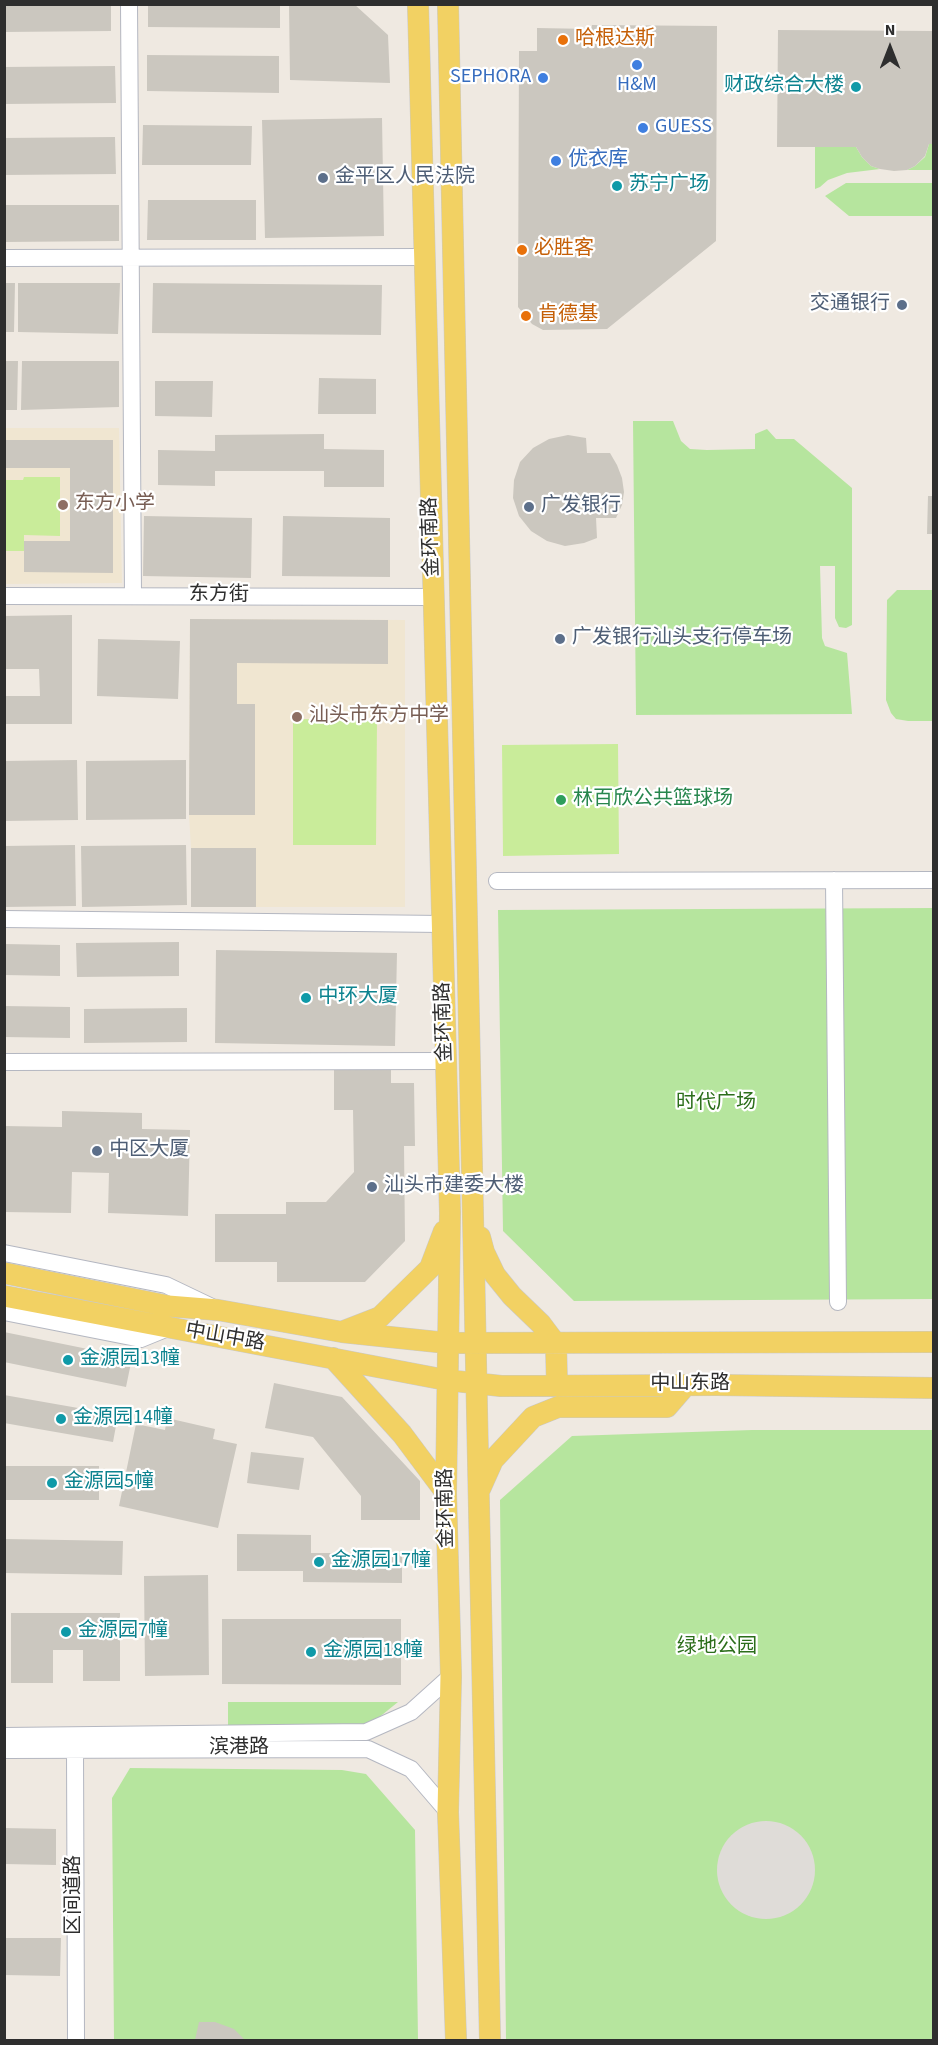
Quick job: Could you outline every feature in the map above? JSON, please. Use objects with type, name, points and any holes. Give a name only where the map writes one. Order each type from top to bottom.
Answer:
[{"type":"main road","name":"金环南路","points":[[418,4],[450,1213],[446,1380],[446,1493],[451,1676],[448,1812],[456,2040]]},
{"type":"main road","name":"金环南路","points":[[448,4],[490,2040]]},
{"type":"main road","points":[[473,1210],[484,1252],[495,1275],[512,1296],[541,1324],[556,1344],[557,1386]]},
{"type":"main road","points":[[342,1332],[380,1317],[430,1268],[450,1213]]},
{"type":"main road","name":"中山中路","points":[[4,1273],[168,1306],[218,1310],[342,1332],[447,1343]]},
{"type":"main road","name":"中山中路","points":[[4,1296],[94,1321],[168,1328],[446,1380]]},
{"type":"main road","points":[[447,1343],[933,1342]]},
{"type":"main road","points":[[333,1358],[402,1434],[446,1493]]},
{"type":"main road","name":"中山东路","points":[[446,1380],[501,1386],[686,1385],[933,1388]]},
{"type":"main road","points":[[478,1495],[493,1460],[533,1417],[558,1407],[667,1407],[686,1385]]},
{"type":"street","points":[[129,4],[133,595]]},
{"type":"street","points":[[4,258],[424,257]]},
{"type":"street","name":"东方街","points":[[4,596],[434,597]]},
{"type":"street","points":[[834,880],[838,1302]]},
{"type":"street","points":[[497,881],[933,880]]},
{"type":"street","points":[[4,919],[442,924]]},
{"type":"street","points":[[4,1062],[446,1061]]},
{"type":"street","points":[[4,1253],[166,1285],[218,1310]]},
{"type":"street","points":[[89,1290],[105,1274]]},
{"type":"street","points":[[4,1312],[94,1321]]},
{"type":"street","name":"滨港路","points":[[4,1736],[366,1732],[411,1712],[451,1676]]},
{"type":"street","name":"区间道路","points":[[75,1749],[76,2040]]},
{"type":"street","name":"滨港路","points":[[4,1750],[368,1749],[411,1770],[448,1812]]},
{"type":"shaded area","name":"东方小学","points":[[4,428],[119,428],[122,583],[5,584]]},
{"type":"shaded area","name":"汕头市东方中学","points":[[190,619],[405,620],[405,907],[191,907]]},
{"type":"shaded area","points":[[766,1821],[785,1825],[800,1836],[811,1851],[815,1870],[811,1889],[800,1904],[785,1915],[766,1919],[747,1915],[732,1904],[721,1889],[717,1870],[721,1851],[732,1836],[747,1825]]},
{"type":"green space","points":[[929,144],[933,144],[933,170],[907,170],[925,157]]},
{"type":"green space","points":[[815,147],[856,147],[871,166],[880,169],[847,173],[828,180],[815,189]]},
{"type":"green space","points":[[846,183],[933,183],[933,216],[849,216],[825,196]]},
{"type":"green space","points":[[633,421],[673,421],[681,441],[690,449],[755,449],[755,434],[767,429],[776,439],[794,439],[852,488],[852,625],[846,628],[839,627],[835,618],[835,566],[820,566],[822,638],[825,646],[847,653],[852,714],[636,715]]},
{"type":"green space","points":[[24,477],[60,477],[60,536],[24,535],[24,551],[5,551],[5,480],[23,480]]},
{"type":"green space","points":[[897,590],[933,590],[933,721],[896,719],[886,700],[887,600]]},
{"type":"green space","points":[[293,719],[377,720],[376,845],[293,845]]},
{"type":"green space","name":"林百欣公共篮球场","points":[[618,744],[619,854],[503,856],[502,745]]},
{"type":"green space","name":"时代广场","points":[[933,908],[933,1299],[574,1301],[503,1231],[498,910]]},
{"type":"green space","name":"绿地公园","points":[[752,1430],[933,1430],[933,2040],[506,2040],[500,1500],[572,1436]]},
{"type":"green space","points":[[228,1702],[398,1702],[377,1719],[362,1726],[228,1726]]},
{"type":"green space","points":[[130,1768],[342,1770],[366,1774],[415,1830],[418,2040],[114,2040],[112,1798]]},
{"type":"building","points":[[4,4],[111,4],[111,31],[4,32]]},
{"type":"building","points":[[148,4],[280,4],[280,28],[148,27]]},
{"type":"building","points":[[289,4],[354,4],[388,35],[390,83],[290,80]]},
{"type":"building","name":"苏宁广场","points":[[592,25],[717,26],[716,241],[607,329],[543,330],[532,324],[518,307],[519,51],[537,51],[537,28],[591,29]]},
{"type":"building","name":"财政综合大楼","points":[[778,30],[934,31],[934,144],[929,144],[925,156],[907,170],[894,171],[871,166],[856,147],[777,147]]},
{"type":"building","points":[[147,55],[279,56],[279,93],[147,91]]},
{"type":"building","points":[[115,66],[116,103],[4,104],[4,67]]},
{"type":"building","name":"金平区人民法院","points":[[382,118],[384,236],[265,238],[262,120]]},
{"type":"building","points":[[143,125],[252,126],[251,165],[142,165]]},
{"type":"building","points":[[115,137],[116,174],[4,175],[4,138]]},
{"type":"building","points":[[148,200],[256,200],[256,240],[147,240]]},
{"type":"building","points":[[4,205],[119,205],[119,241],[4,242]]},
{"type":"building","points":[[4,283],[15,283],[14,332],[4,332]]},
{"type":"building","points":[[18,283],[120,283],[118,334],[18,332]]},
{"type":"building","points":[[153,283],[382,285],[381,335],[152,333]]},
{"type":"building","points":[[4,361],[18,361],[17,410],[4,410]]},
{"type":"building","points":[[22,361],[119,361],[119,407],[21,410]]},
{"type":"building","points":[[319,378],[376,379],[376,414],[318,414]]},
{"type":"building","points":[[155,381],[213,381],[212,417],[155,416]]},
{"type":"building","points":[[324,434],[324,449],[384,450],[384,487],[324,487],[324,471],[215,471],[215,486],[158,485],[158,450],[215,451],[215,435]]},
{"type":"building","points":[[568,435],[586,438],[587,453],[610,453],[622,478],[624,492],[622,505],[616,518],[596,518],[597,538],[565,546],[547,541],[531,531],[519,516],[513,498],[514,480],[520,462],[533,448],[549,439]]},
{"type":"building","points":[[4,440],[113,440],[113,573],[24,572],[24,541],[70,541],[70,468],[4,468]]},
{"type":"building","points":[[928,496],[934,496],[934,534],[927,534]]},
{"type":"building","points":[[144,516],[252,518],[251,578],[143,576]]},
{"type":"building","points":[[283,516],[390,518],[390,577],[282,576]]},
{"type":"building","points":[[72,615],[72,724],[4,724],[4,696],[40,696],[39,669],[4,669],[4,616]]},
{"type":"building","points":[[190,619],[388,620],[388,664],[237,663],[237,704],[255,704],[255,815],[189,815]]},
{"type":"building","points":[[98,639],[180,641],[178,699],[97,696]]},
{"type":"building","points":[[77,760],[78,820],[4,821],[4,761]]},
{"type":"building","points":[[186,760],[186,819],[86,820],[86,761]]},
{"type":"building","points":[[75,845],[76,906],[4,907],[4,846]]},
{"type":"building","points":[[186,845],[187,905],[82,907],[81,846]]},
{"type":"building","points":[[191,848],[256,848],[256,907],[191,907]]},
{"type":"building","points":[[179,942],[179,976],[77,977],[76,943]]},
{"type":"building","points":[[4,944],[60,945],[60,976],[4,975]]},
{"type":"building","name":"中环大厦","points":[[216,950],[397,953],[395,1046],[215,1043]]},
{"type":"building","points":[[4,1006],[70,1007],[70,1038],[4,1037]]},
{"type":"building","points":[[187,1008],[187,1042],[84,1043],[84,1009]]},
{"type":"building","name":"汕头市建委大楼","points":[[334,1064],[391,1064],[391,1083],[414,1083],[415,1146],[404,1146],[405,1241],[365,1282],[277,1282],[277,1262],[215,1262],[215,1214],[286,1214],[286,1202],[326,1202],[354,1172],[353,1110],[334,1110]]},
{"type":"building","name":"中区大厦","points":[[62,1111],[142,1113],[142,1129],[190,1130],[188,1216],[108,1213],[109,1173],[72,1172],[71,1213],[4,1212],[4,1126],[62,1127]]},
{"type":"building","name":"金源园13幢","points":[[4,1332],[132,1358],[126,1387],[4,1362]]},
{"type":"building","points":[[274,1383],[342,1397],[420,1481],[420,1520],[361,1520],[361,1496],[313,1437],[265,1428]]},
{"type":"building","name":"金源园14幢","points":[[4,1395],[118,1415],[113,1442],[4,1423]]},
{"type":"building","points":[[167,1418],[215,1429],[213,1439],[237,1444],[218,1528],[119,1506],[136,1424],[165,1430]]},
{"type":"building","points":[[251,1452],[304,1458],[299,1490],[247,1483]]},
{"type":"building","name":"金源园5幢","points":[[4,1466],[99,1466],[99,1500],[4,1500]]},
{"type":"building","name":"金源园17幢","points":[[237,1534],[311,1535],[311,1553],[402,1553],[402,1583],[303,1582],[303,1571],[237,1571]]},
{"type":"building","points":[[6,1539],[123,1541],[122,1575],[5,1573]]},
{"type":"building","points":[[208,1575],[209,1675],[145,1676],[144,1576]]},
{"type":"building","name":"金源园7幢","points":[[11,1613],[120,1613],[120,1681],[83,1681],[83,1650],[53,1650],[53,1683],[11,1683]]},
{"type":"building","name":"金源园18幢","points":[[222,1619],[401,1619],[401,1685],[222,1684]]},
{"type":"building","points":[[4,1828],[56,1829],[56,1865],[4,1864]]},
{"type":"building","points":[[4,1938],[61,1938],[60,1976],[4,1975]]},
{"type":"building","points":[[199,2022],[215,2022],[234,2029],[245,2040],[195,2040]]},
{"type":"place","name":"哈根达斯","points":[[563,40]]},
{"type":"place","name":"H&M","points":[[637,65]]},
{"type":"place","name":"SEPHORA","points":[[543,78]]},
{"type":"place","name":"财政综合大楼","points":[[856,87]]},
{"type":"place","name":"GUESS","points":[[643,128]]},
{"type":"place","name":"优衣库","points":[[556,161]]},
{"type":"place","name":"金平区人民法院","points":[[323,178]]},
{"type":"place","name":"苏宁广场","points":[[617,186]]},
{"type":"place","name":"必胜客","points":[[522,250]]},
{"type":"place","name":"交通银行","points":[[902,305]]},
{"type":"place","name":"肯德基","points":[[526,316]]},
{"type":"place","name":"东方小学","points":[[63,505]]},
{"type":"place","name":"广发银行","points":[[529,507]]},
{"type":"place","name":"广发银行汕头支行停车场","points":[[560,639]]},
{"type":"place","name":"汕头市东方中学","points":[[297,717]]},
{"type":"place","name":"林百欣公共篮球场","points":[[561,800]]},
{"type":"place","name":"中环大厦","points":[[306,998]]},
{"type":"place","name":"中区大厦","points":[[97,1151]]},
{"type":"place","name":"汕头市建委大楼","points":[[372,1187]]},
{"type":"place","name":"金源园13幢","points":[[68,1360]]},
{"type":"place","name":"金源园14幢","points":[[61,1419]]},
{"type":"place","name":"金源园5幢","points":[[52,1483]]},
{"type":"place","name":"金源园17幢","points":[[319,1562]]},
{"type":"place","name":"金源园7幢","points":[[66,1632]]},
{"type":"place","name":"金源园18幢","points":[[311,1652]]}]
